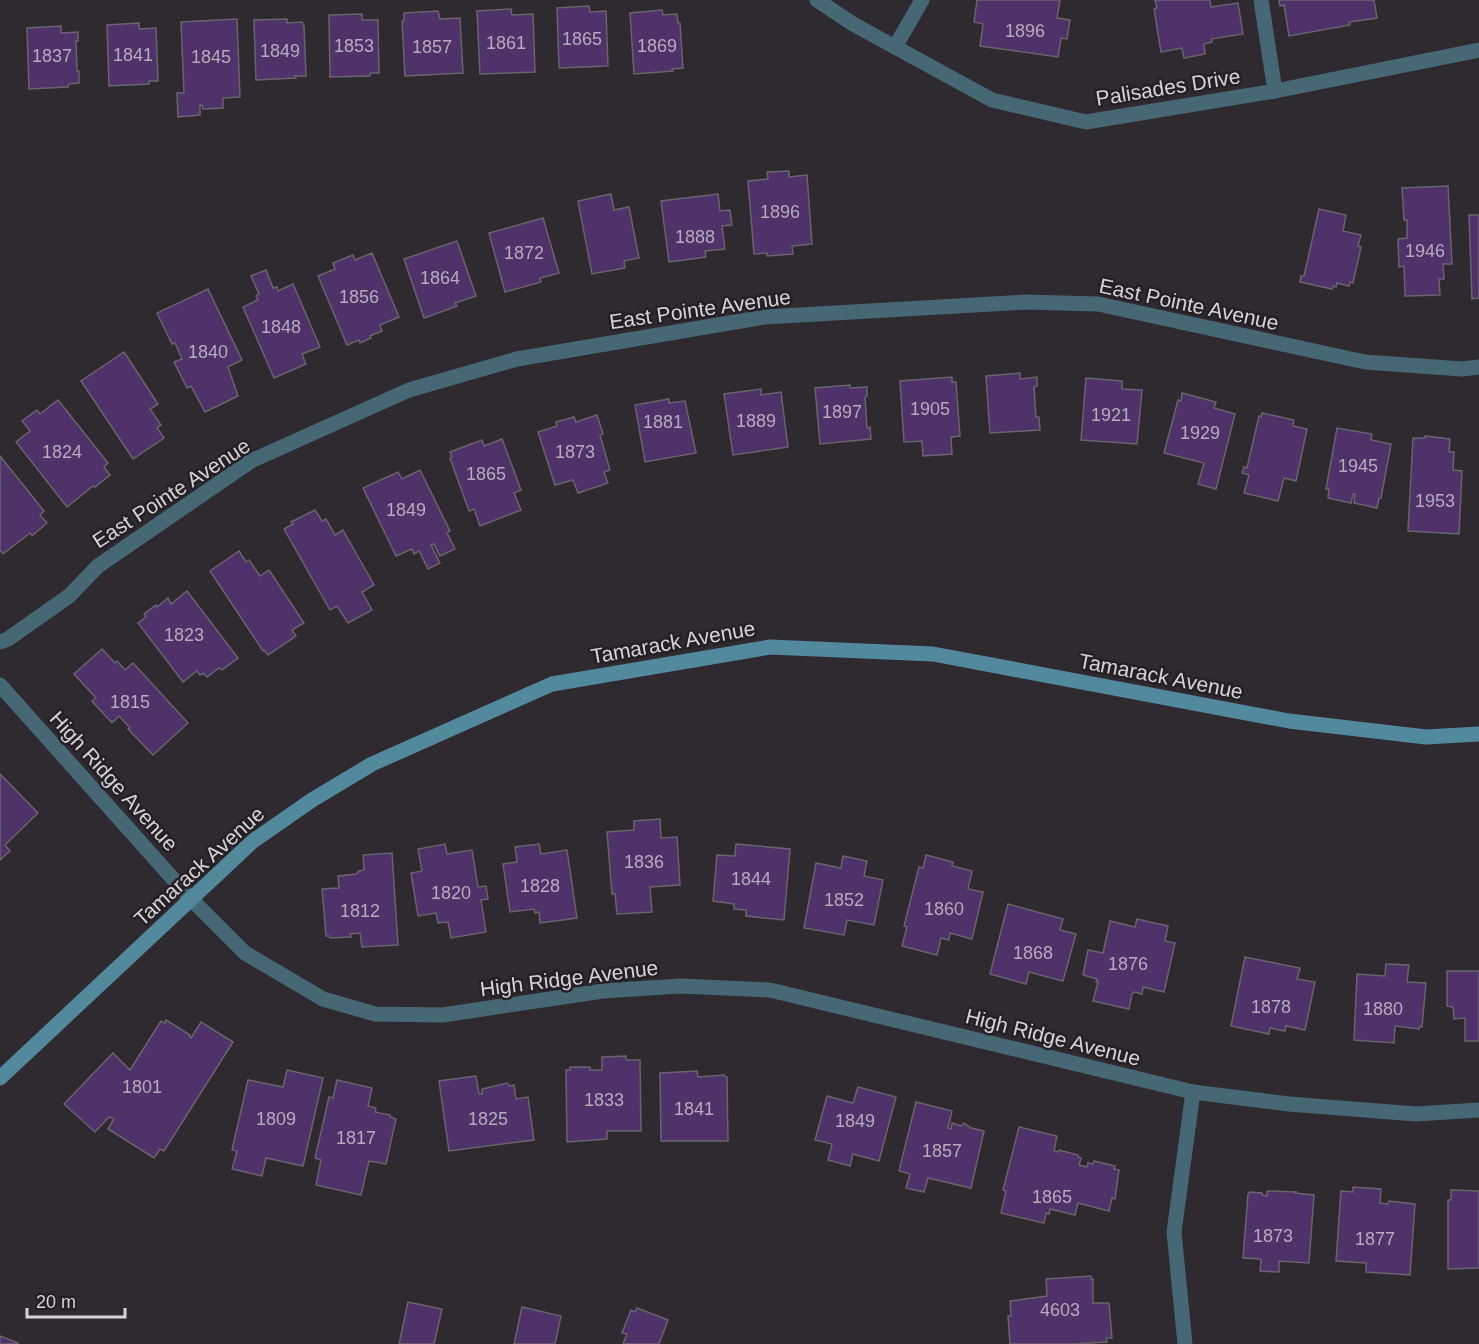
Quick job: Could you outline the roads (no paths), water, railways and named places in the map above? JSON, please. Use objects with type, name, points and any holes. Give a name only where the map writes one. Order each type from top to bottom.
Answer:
[{"type":"main road","name":"Tamarack Avenue","points":[[0,1078],[253,841],[312,800],[362,770],[552,684],[770,647],[933,654],[1289,721],[1426,737],[1479,734]]},
{"type":"street","name":"Palisades Drive","points":[[817,0],[853,24],[992,100],[1086,122],[1275,91],[1479,50]]},
{"type":"street","points":[[895,46],[922,0]]},
{"type":"street","points":[[1261,0],[1275,91]]},
{"type":"street","name":"East Pointe Avenue","points":[[0,642],[69,596],[98,566],[251,461],[409,390],[517,359],[765,317],[1025,302],[1098,304],[1365,362],[1462,369],[1479,367]]},
{"type":"street","name":"High Ridge Avenue","points":[[0,684],[191,899],[245,953],[322,999],[375,1014],[442,1015],[603,991],[680,986],[770,990],[1193,1092],[1288,1104],[1416,1114],[1479,1110]]},
{"type":"street","points":[[1185,1344],[1174,1232],[1193,1092]]}]
